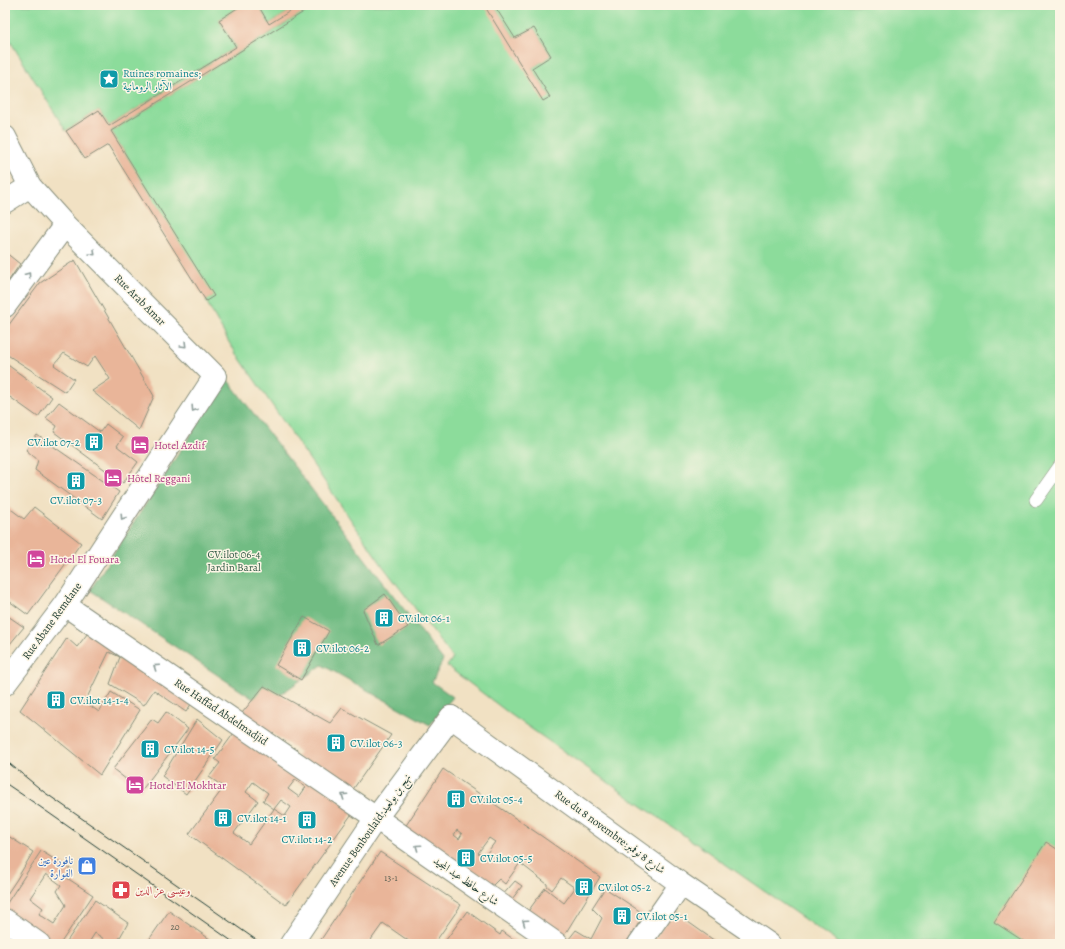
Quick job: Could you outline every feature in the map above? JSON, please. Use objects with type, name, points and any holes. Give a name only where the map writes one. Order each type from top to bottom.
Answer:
[{"type":"street","name":"Rue Arab Amar","points":[[5,137],[30,186],[65,225],[216,376]]},
{"type":"street","points":[[5,202],[30,186]]},
{"type":"street","points":[[5,306],[65,225]]},
{"type":"street","name":"Rue Abane Remdane","points":[[5,684],[65,605],[216,376]]},
{"type":"street","name":"Rue Haffad Abdelmadjid","points":[[65,605],[376,818]]},
{"type":"street","name":"Avenue Benboulaïd;نهج بن بولعيد","points":[[291,944],[376,818],[451,717]]},
{"type":"street","name":"Rue du 8 novembre;شارع 8 نوفمبر","points":[[451,717],[682,884],[769,944]]},
{"type":"street","name":"شارع حافظ عبد المجيد","points":[[376,818],[557,944]]},
{"type":"street","points":[[639,944],[682,884]]},
{"type":"street","points":[[5,920],[39,944]]},
{"type":"lane","points":[[1036,500],[1060,466]]},
{"type":"green space","name":"Ruines romaines; الآثار الرومانية","points":[[5,5],[242,5],[219,20],[236,47],[109,126],[99,110],[66,131],[5,33]]},
{"type":"green space","points":[[258,5],[300,5],[269,24]]},
{"type":"green space","points":[[315,5],[484,5],[550,97],[532,68],[551,56],[534,28],[515,38],[494,5],[1060,5],[1060,944],[840,944],[510,714],[447,666],[453,658],[382,565],[230,344],[206,301],[213,296],[111,131]]},
{"type":"green space","name":"CV.ilot 06-4 Jardin Baral","points":[[227,379],[443,660],[432,682],[453,697],[430,725],[322,665],[264,706],[90,590]]},
{"type":"building","points":[[242,5],[258,5],[269,24],[300,5],[315,5],[111,131],[214,296],[206,301],[108,145],[85,159],[66,131],[99,110],[109,126],[236,47],[219,20]]},
{"type":"building","points":[[484,5],[494,5],[515,38],[534,28],[551,56],[532,68],[550,97],[543,101]]},
{"type":"building","points":[[5,252],[20,264],[5,286]]},
{"type":"building","points":[[75,260],[154,396],[139,430],[92,391],[110,379],[95,356],[87,367],[64,353],[54,365],[74,379],[65,392],[6,354],[5,355],[5,330],[40,283]]},
{"type":"building","points":[[5,363],[52,397],[38,417],[7,395],[5,398]]},
{"type":"building","name":"CV.ilot 07-2","points":[[59,402],[100,432],[106,424],[123,437],[117,446],[138,462],[123,483],[54,432],[57,426],[46,418]]},
{"type":"building","name":"CV.ilot 07-3","points":[[37,435],[119,492],[102,519],[35,470],[38,460],[26,450]]},
{"type":"building","points":[[8,507],[24,519],[34,507],[81,543],[28,615],[5,598],[5,511]]},
{"type":"building","name":"CV.ilot 06-1","points":[[385,594],[408,627],[378,645],[363,610]]},
{"type":"building","points":[[5,614],[24,627],[5,650]]},
{"type":"building","name":"CV.ilot 06-2","points":[[304,617],[329,631],[301,680],[276,665]]},
{"type":"building","name":"CV.ilot 14-1-4","points":[[91,629],[195,698],[186,712],[154,690],[144,705],[110,684],[120,657],[109,652],[85,702],[99,712],[111,692],[140,710],[100,775],[20,710],[67,638],[77,647]]},
{"type":"building","name":"CV.ilot 06-3","points":[[264,686],[330,723],[342,708],[391,735],[349,795],[296,756],[300,752],[242,713]]},
{"type":"building","name":"CV.ilot 14-5","points":[[166,712],[188,729],[141,791],[113,769],[152,719],[158,723]]},
{"type":"building","points":[[197,719],[223,740],[186,794],[162,776]]},
{"type":"building","name":"CV.ilot 14-1","points":[[239,726],[354,811],[286,905],[189,834],[224,787],[209,777],[220,763],[215,759]],"holes":[[[295,780],[306,787],[299,797],[288,789]],[[253,782],[268,793],[263,801],[274,809],[249,844],[234,833],[258,801],[246,792]],[[281,800],[291,807],[285,816],[274,809]]]},
{"type":"building","points":[[443,769],[600,877],[562,939],[526,914],[545,888],[564,903],[575,888],[561,878],[552,890],[547,886],[547,884],[520,863],[505,884],[499,879],[490,888],[403,830]],"holes":[[[457,830],[462,834],[459,839],[454,835]],[[489,838],[495,842],[484,857],[478,853]]]},
{"type":"building","points":[[5,834],[33,852],[5,897]]},
{"type":"building","points":[[1046,842],[1060,851],[1060,944],[1028,944],[994,922]]},
{"type":"building","points":[[41,851],[72,870],[67,878],[93,895],[60,944],[45,944],[5,913],[5,906]],"holes":[[[46,874],[61,885],[57,891],[66,905],[54,924],[39,914],[43,908],[30,898]]]},
{"type":"building","points":[[380,852],[461,905],[434,944],[413,944],[383,923],[368,944],[318,944]]},
{"type":"building","points":[[515,881],[522,886],[509,903],[501,897]]},
{"type":"building","name":"CV.ilot 05-1","points":[[605,888],[644,914],[625,944],[565,944],[576,930],[591,939],[602,918],[592,908]]},
{"type":"building","points":[[95,900],[128,923],[119,939],[118,944],[100,944],[104,939],[95,933],[88,944],[65,944]]},
{"type":"building","points":[[169,911],[217,944],[146,944]]},
{"type":"building","points":[[467,911],[500,935],[502,931],[520,944],[443,944]]},
{"type":"building","points":[[674,912],[715,941],[719,944],[651,944]]},
{"type":"tram line","points":[[5,760],[44,792],[262,944]]},
{"type":"tram line","points":[[5,783],[236,944]]},
{"type":"place","name":"Ruines romaines; الآثار الرومانية","points":[[109,79]]},
{"type":"place","name":"CV.ilot 07-2","points":[[94,442]]},
{"type":"place","name":"Hotel Azdif","points":[[140,445]]},
{"type":"place","name":"Hôtel Reggani","points":[[113,478]]},
{"type":"place","name":"CV.ilot 07-3","points":[[76,481]]},
{"type":"place","name":"Hotel El Fouara","points":[[36,559]]},
{"type":"place","name":"CV.ilot 06-1","points":[[384,618]]},
{"type":"place","name":"CV.ilot 06-2","points":[[302,648]]},
{"type":"place","name":"CV.ilot 14-1-4","points":[[56,700]]},
{"type":"place","name":"CV.ilot 06-3","points":[[336,743]]},
{"type":"place","name":"CV.ilot 14-5","points":[[150,749]]},
{"type":"place","name":"Hotel El Mokhtar","points":[[135,785]]},
{"type":"place","name":"CV.ilot 05-4","points":[[456,799]]},
{"type":"place","name":"CV.ilot 14-1","points":[[223,818]]},
{"type":"place","name":"CV.ilot 14-2","points":[[307,820]]},
{"type":"place","name":"CV.ilot 05-5","points":[[466,858]]},
{"type":"place","name":"نافورة عين الفوارة","points":[[87,866]]},
{"type":"place","name":"CV.ilot 05-2","points":[[584,887]]},
{"type":"place","name":"وعيسى عز الدين","points":[[121,890]]},
{"type":"place","name":"CV.ilot 05-1","points":[[622,916]]}]
